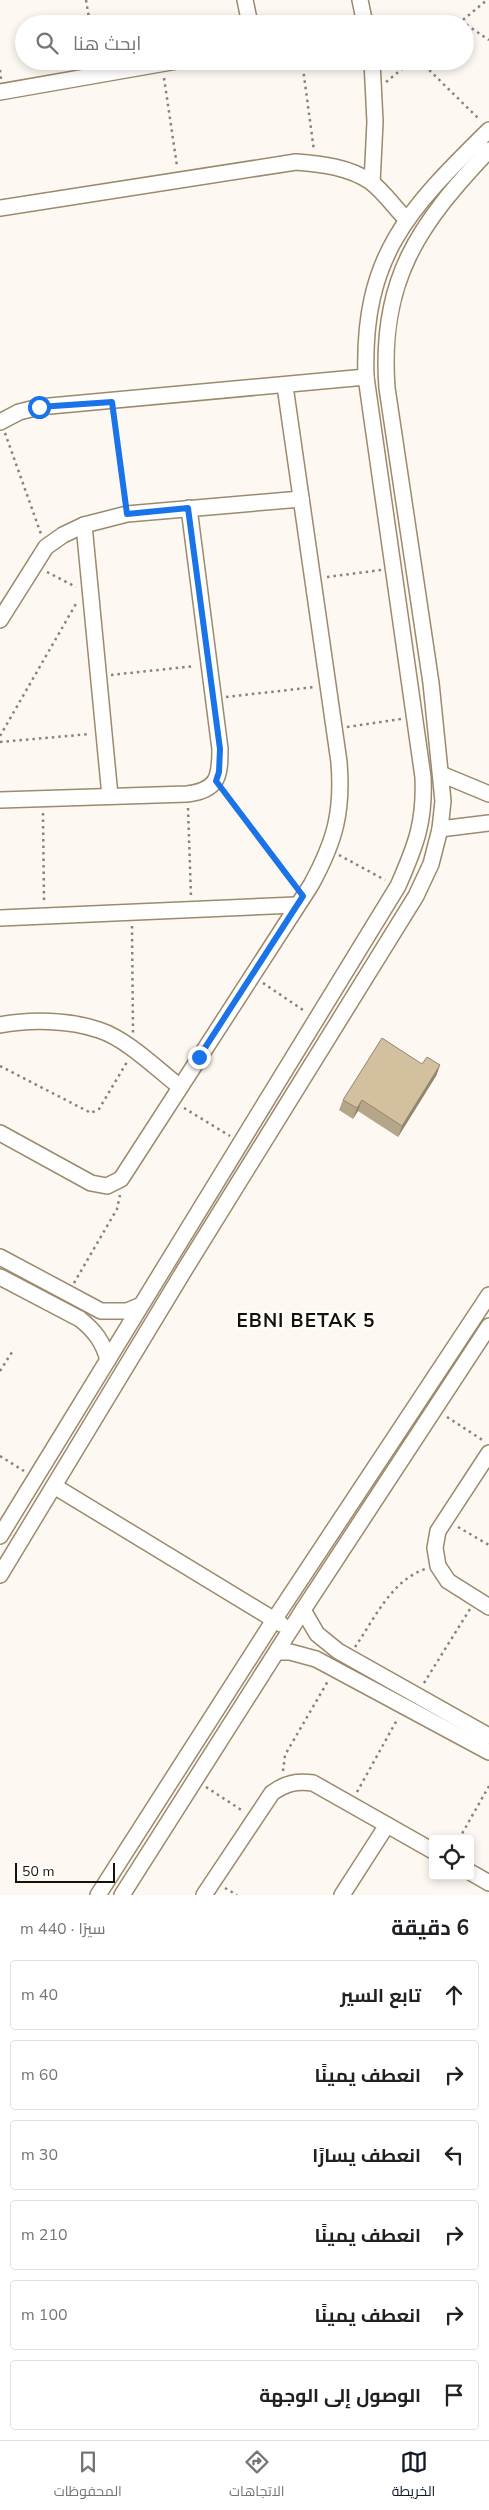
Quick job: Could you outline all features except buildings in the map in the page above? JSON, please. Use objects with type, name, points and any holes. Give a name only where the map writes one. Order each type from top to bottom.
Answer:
[{"type":"street","points":[[245,0],[248,15]]},
{"type":"street","points":[[360,0],[363,15]]},
{"type":"street","points":[[0,92],[125,70]]},
{"type":"street","points":[[372,183],[375,146],[373,70]]},
{"type":"street","points":[[0,1536],[139,1306],[242,1143],[398,886],[419,835],[424,801],[395,568],[366,377],[367,316],[383,258],[406,219],[454,164],[489,130]]},
{"type":"street","points":[[0,1575],[416,896],[431,864],[440,829],[443,801],[441,774],[431,683],[387,388],[385,354],[388,320],[393,296],[408,256],[425,227],[489,150]]},
{"type":"street","points":[[0,208],[276,164],[316,163],[345,170],[372,183],[406,219]]},
{"type":"street","points":[[0,422],[19,412],[39,407],[112,402],[366,377]]},
{"type":"street","points":[[0,1133],[91,1183],[108,1186],[121,1179],[300,900],[329,850],[338,821],[342,792],[284,386]]},
{"type":"street","points":[[0,620],[46,547],[63,535],[84,525],[127,514],[301,499]]},
{"type":"street","points":[[0,800],[187,794],[209,788],[216,781],[220,762],[188,508]]},
{"type":"street","points":[[84,525],[86,586],[98,676],[110,796]]},
{"type":"street","points":[[441,774],[489,794]]},
{"type":"street","points":[[440,829],[489,822]]},
{"type":"street","points":[[0,918],[191,909],[300,900]]},
{"type":"street","points":[[0,1025],[51,1022],[99,1030],[119,1040],[180,1087]]},
{"type":"street","points":[[0,1256],[88,1306],[101,1311],[114,1313],[127,1311],[139,1306]]},
{"type":"street","points":[[0,1277],[80,1319],[98,1337],[108,1360]]},
{"type":"street","points":[[98,1895],[274,1620],[489,1295]]},
{"type":"street","points":[[80,1319],[88,1306]]},
{"type":"street","points":[[122,1895],[276,1652],[489,1326]]},
{"type":"street","points":[[385,1452],[401,1461]]},
{"type":"street","points":[[482,1603],[448,1581],[438,1566],[435,1548],[438,1530],[489,1453]]},
{"type":"street","points":[[54,1486],[291,1630]]},
{"type":"street","points":[[304,1610],[318,1634],[343,1654],[489,1736]]},
{"type":"street","points":[[276,1652],[304,1654],[332,1667],[489,1752]]},
{"type":"street","points":[[332,1667],[343,1654]]},
{"type":"street","points":[[204,1895],[272,1793],[284,1784],[298,1781],[313,1783],[429,1849]]},
{"type":"street","points":[[148,1817],[165,1828]]},
{"type":"street","points":[[342,1895],[387,1825]]},
{"type":"street","points":[[474,1875],[489,1884],[482,1895]]},
{"type":"path","points":[[86,0],[88,15]]},
{"type":"path","points":[[468,15],[487,0]]},
{"type":"path","points":[[474,30],[489,40]]},
{"type":"path","points":[[171,70],[179,180]]},
{"type":"path","points":[[303,70],[316,163]]},
{"type":"path","points":[[374,92],[401,70]]},
{"type":"path","points":[[429,70],[489,130]]},
{"type":"path","points":[[112,402],[127,514]]},
{"type":"path","points":[[0,422],[46,547]]},
{"type":"path","points":[[0,736],[86,586],[35,565]]},
{"type":"path","points":[[312,578],[395,568]]},
{"type":"path","points":[[98,676],[209,664]]},
{"type":"path","points":[[213,698],[328,686]]},
{"type":"path","points":[[334,728],[415,717]]},
{"type":"path","points":[[0,742],[104,733]]},
{"type":"path","points":[[216,781],[300,900]]},
{"type":"path","points":[[187,794],[191,909]]},
{"type":"path","points":[[42,799],[44,916]]},
{"type":"path","points":[[329,850],[398,886]]},
{"type":"path","points":[[251,976],[317,1019]]},
{"type":"path","points":[[172,1100],[242,1143]]},
{"type":"path","points":[[67,1294],[117,1209],[121,1179]]},
{"type":"path","points":[[0,1372],[14,1349]]},
{"type":"path","points":[[435,1409],[489,1445]]},
{"type":"path","points":[[0,1456],[35,1478]]},
{"type":"path","points":[[445,1519],[489,1545]]},
{"type":"path","points":[[343,1654],[397,1585],[409,1576],[438,1566]]},
{"type":"path","points":[[416,1695],[482,1603]]},
{"type":"path","points":[[284,1784],[283,1770],[286,1755],[332,1667]]},
{"type":"path","points":[[351,1804],[405,1707]]},
{"type":"path","points":[[195,1780],[255,1819]]},
{"type":"path","points":[[461,1835],[489,1786]]},
{"type":"district","name":"EBNI BETAK 5","points":[[306,1320]]},
{"type":"route","points":[[39,407],[112,402],[127,514],[188,508],[220,749],[219,772],[216,781],[303,896],[199,1057]]}]
